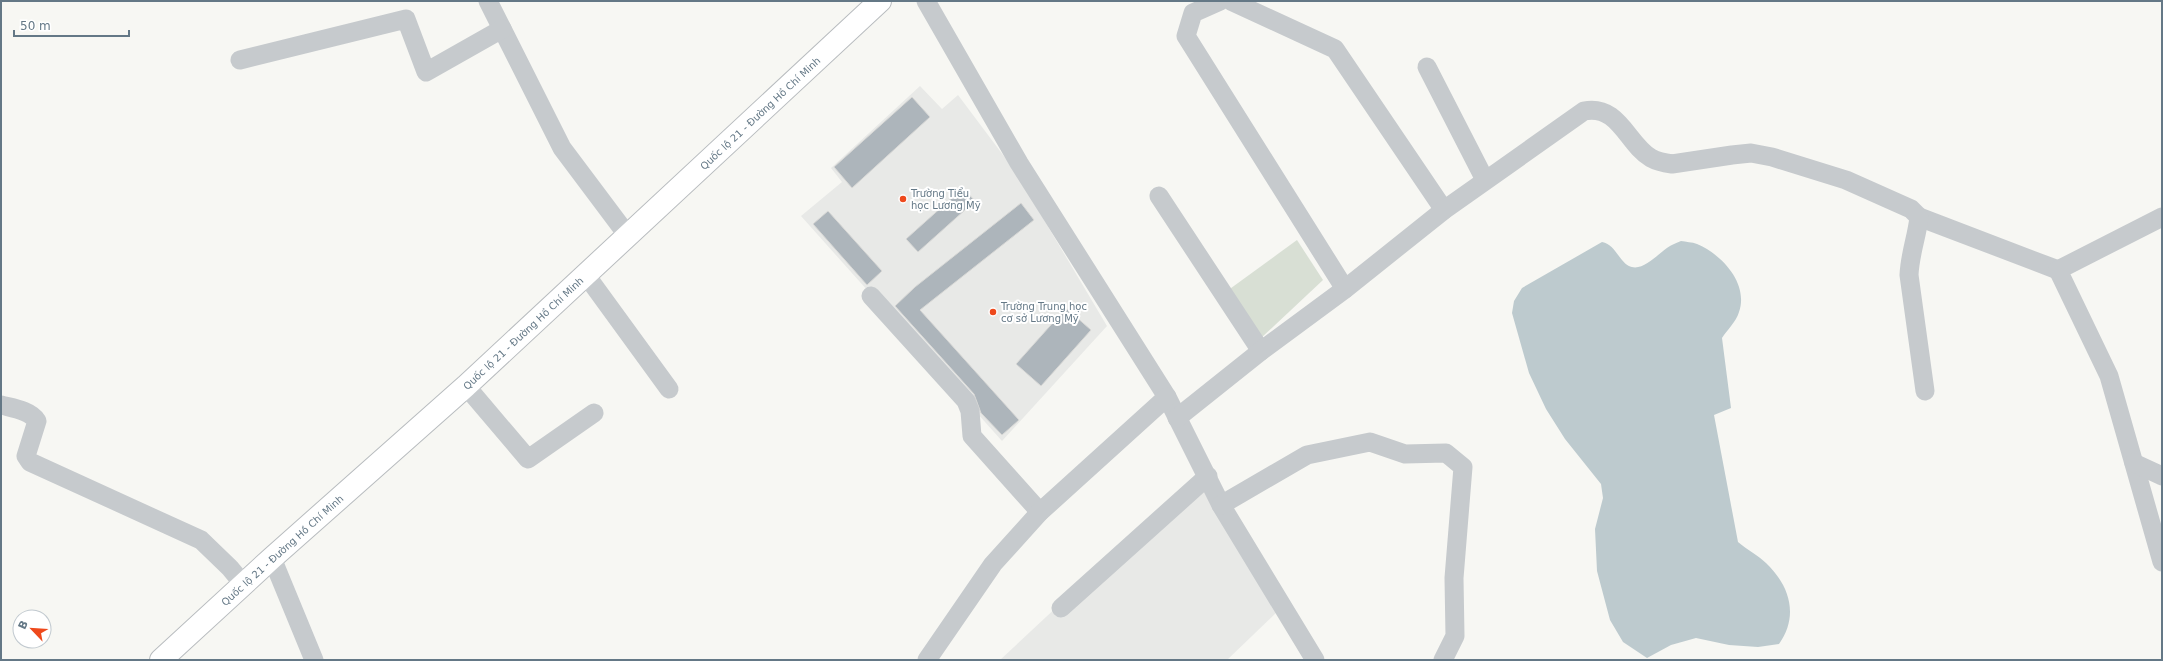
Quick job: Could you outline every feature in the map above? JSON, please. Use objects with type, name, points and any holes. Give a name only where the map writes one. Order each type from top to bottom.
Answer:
[{"type":"highway","name":"Quốc lộ 21 - Đường Hồ Chí Minh","points":[[161,660],[272,558],[466,386],[880,1]]},
{"type":"street","points":[[488,1],[562,148],[628,236]]},
{"type":"street","points":[[926,1],[1019,163],[1167,397],[1208,476],[1221,505],[1315,660]]},
{"type":"street","points":[[1220,1],[1193,13],[1186,36],[1345,289]]},
{"type":"street","points":[[1231,1],[1335,49],[1444,210]]},
{"type":"street","points":[[240,60],[406,19],[426,72],[502,29]]},
{"type":"street","points":[[1427,67],[1485,180]]},
{"type":"street","points":[[1177,418],[1261,351],[1345,289],[1444,210],[1584,111],[1594,109],[1610,114],[1650,157],[1662,162],[1672,164],[1751,153],[1772,157],[1846,180],[1900,202],[1912,209],[1919,217],[2058,270],[2109,376],[2162,562]]},
{"type":"street","points":[[1159,196],[1261,351]]},
{"type":"street","points":[[1919,217],[1918,227],[1910,256],[1909,275],[1925,391]]},
{"type":"street","points":[[2058,270],[2162,217]]},
{"type":"street","points":[[586,275],[669,389]]},
{"type":"street","points":[[871,296],[966,400],[970,411],[972,436],[1040,512]]},
{"type":"street","points":[[466,386],[528,459],[594,412]]},
{"type":"street","points":[[927,660],[993,564],[1040,512],[1167,397]]},
{"type":"street","points":[[1,405],[32,414],[36,419],[37,421],[26,456],[30,462],[201,540],[230,568],[244,585]]},
{"type":"street","points":[[1221,505],[1308,455],[1370,442],[1405,454],[1446,453],[1463,467],[1454,578],[1455,636],[1443,660]]},
{"type":"street","points":[[2134,463],[2162,476]]},
{"type":"street","points":[[1061,608],[1208,476]]},
{"type":"street","points":[[272,558],[314,660]]},
{"type":"shaded area","points":[[920,86],[942,109],[958,95],[1015,171],[1107,326],[1002,441],[801,216],[842,182],[831,168]]},
{"type":"shaded area","points":[[1297,240],[1323,280],[1260,339],[1227,291]]},
{"type":"shaded area","points":[[1681,241],[1697,244],[1715,255],[1731,271],[1740,291],[1741,301],[1738,316],[1722,338],[1731,408],[1714,415],[1738,542],[1763,560],[1781,581],[1786,591],[1790,612],[1789,623],[1779,644],[1758,647],[1729,645],[1696,638],[1671,645],[1647,658],[1623,642],[1610,620],[1597,571],[1595,529],[1603,498],[1601,484],[1565,439],[1546,409],[1529,373],[1512,313],[1514,301],[1522,288],[1602,242],[1611,247],[1628,265],[1634,267],[1647,264],[1670,246]]},
{"type":"shaded area","points":[[1195,478],[1279,610],[1227,660],[1000,660]]},
{"type":"building","points":[[912,97],[930,117],[852,188],[834,167]]},
{"type":"building","points":[[963,188],[975,201],[918,252],[906,239]]},
{"type":"building","points":[[1021,203],[1034,220],[920,310],[1019,420],[1002,435],[981,413],[974,394],[895,306],[915,287]]},
{"type":"building","points":[[828,211],[882,271],[867,285],[813,224]]},
{"type":"building","points":[[1066,308],[1091,330],[1041,386],[1016,364]]},
{"type":"place","name":"Trường Tiểu học Lương Mỹ","points":[[903,199]]},
{"type":"place","name":"Trường Trung học cơ sở Lương Mỹ","points":[[993,312]]}]
